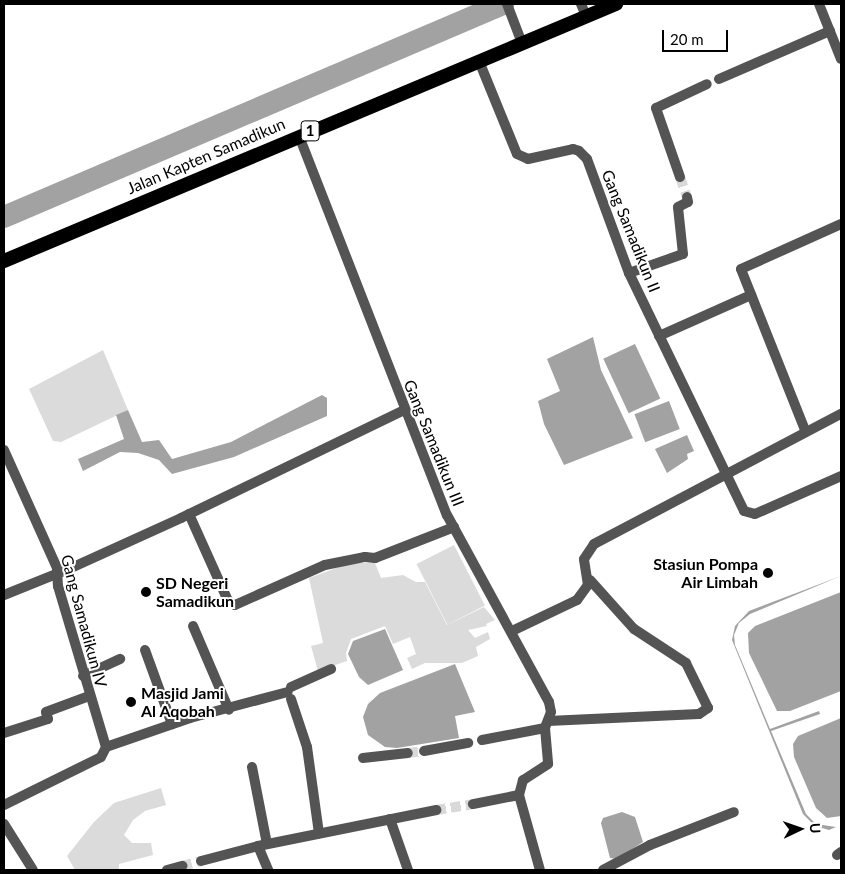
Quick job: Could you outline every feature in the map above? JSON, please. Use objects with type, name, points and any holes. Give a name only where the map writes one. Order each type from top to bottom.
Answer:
[{"type":"highway","name":"Jalan Kapten Samadikun","points":[[4,261],[522,43],[584,10],[616,4]]},
{"type":"street","points":[[507,4],[522,43]]},
{"type":"street","points":[[819,4],[841,59]]},
{"type":"street","points":[[719,79],[830,31]]},
{"type":"street","name":"Gang Samadikun II","points":[[479,61],[517,154],[528,159],[572,149],[579,150],[587,159],[629,273],[724,474],[749,515],[841,476]]},
{"type":"street","points":[[680,177],[656,108],[707,84]]},
{"type":"street","name":"Gang Samadikun III","points":[[299,136],[404,410],[454,527],[549,702],[546,724],[548,764],[524,780],[520,795]]},
{"type":"street","points":[[629,273],[683,254],[678,207],[688,202],[687,197]]},
{"type":"street","points":[[805,430],[742,268],[841,224]]},
{"type":"street","points":[[659,336],[751,295]]},
{"type":"street","points":[[4,595],[189,514],[404,410]]},
{"type":"street","points":[[482,740],[546,724],[699,714],[708,708],[686,662],[634,629],[590,580],[584,559],[594,544],[805,430],[841,414]]},
{"type":"street","name":"Gang Samadikun IV","points":[[4,450],[57,572],[83,676],[106,747]]},
{"type":"street","points":[[189,514],[229,603],[235,605],[324,565],[365,557],[375,558],[454,527]]},
{"type":"street","points":[[512,632],[577,600],[590,580]]},
{"type":"street","points":[[193,626],[229,710]]},
{"type":"street","points":[[145,650],[172,724]]},
{"type":"street","points":[[83,676],[120,659]]},
{"type":"street","points":[[4,805],[101,757],[106,747],[172,724],[290,693],[331,669]]},
{"type":"street","points":[[290,693],[307,747],[319,833]]},
{"type":"street","points":[[4,734],[48,719],[46,712],[89,696]]},
{"type":"street","points":[[424,752],[468,743]]},
{"type":"street","points":[[363,758],[408,753]]},
{"type":"street","points":[[252,767],[262,845],[268,870]]},
{"type":"street","points":[[473,804],[520,795],[540,870]]},
{"type":"street","points":[[201,861],[262,845],[436,810]]},
{"type":"street","points":[[603,870],[657,842],[734,812]]},
{"type":"street","points":[[390,819],[408,870]]},
{"type":"street","points":[[4,824],[33,870]]},
{"type":"street","points":[[167,870],[182,866]]},
{"type":"shaded area","points":[[593,337],[601,370],[633,438],[564,465],[544,424],[538,401],[560,391],[547,359]]},
{"type":"shaded area","points":[[635,344],[660,398],[629,413],[603,359]]},
{"type":"shaded area","points":[[103,350],[128,410],[61,442],[53,441],[29,389]]},
{"type":"shaded area","points":[[322,395],[327,398],[327,416],[234,457],[172,474],[159,460],[138,453],[120,452],[83,471],[78,459],[124,439],[116,415],[128,410],[142,442],[159,440],[172,459],[231,442]]},
{"type":"shaded area","points":[[669,401],[680,429],[645,442],[634,414]]},
{"type":"shaded area","points":[[687,435],[694,451],[687,454],[688,459],[667,473],[655,449]]},
{"type":"shaded area","points":[[454,545],[485,606],[447,625],[417,564]]},
{"type":"shaded area","points":[[350,563],[375,563],[381,578],[403,575],[416,582],[425,582],[447,625],[484,607],[495,620],[486,624],[487,626],[468,630],[475,638],[488,632],[490,639],[476,647],[478,656],[462,663],[425,663],[412,669],[407,658],[416,654],[410,637],[393,644],[385,626],[351,639],[346,653],[347,661],[318,671],[311,646],[323,643],[309,578]]},
{"type":"shaded area","points":[[841,576],[750,614],[739,623],[734,635],[735,645],[770,729],[819,711],[820,714],[771,731],[806,814],[816,824],[836,827],[829,830],[815,826],[803,814],[732,640],[735,626],[749,611]]},
{"type":"shaded area","points":[[841,592],[841,691],[790,711],[777,711],[749,653],[748,633],[755,626]]},
{"type":"shaded area","points":[[385,629],[403,670],[368,685],[359,677],[348,654],[353,641]]},
{"type":"shaded area","points":[[455,664],[475,712],[455,716],[459,738],[397,748],[385,747],[368,735],[363,717],[368,704],[380,693]]},
{"type":"shaded area","points":[[841,718],[841,816],[827,818],[816,808],[794,757],[793,744],[798,736]]},
{"type":"shaded area","points":[[161,788],[166,805],[145,811],[133,820],[124,835],[132,843],[151,843],[153,855],[119,864],[119,870],[75,870],[67,856],[94,822],[114,803]]},
{"type":"shaded area","points":[[622,812],[635,817],[643,842],[617,859],[610,858],[601,823],[603,818]]},
{"type":"waterway","points":[[4,217],[503,4]]},
{"type":"tunnel","points":[[680,177],[687,197]]},
{"type":"tunnel","points":[[408,753],[424,751]]},
{"type":"tunnel","points":[[436,810],[473,804]]},
{"type":"tunnel","points":[[184,870],[182,866],[201,861]]},
{"type":"place","name":"Stasiun Pompa Air Limbah","points":[[768,573]]},
{"type":"place","name":"SD Negeri Samadikun","points":[[146,592]]},
{"type":"place","name":"Masjid Jami Al Aqobah","points":[[131,702]]}]
